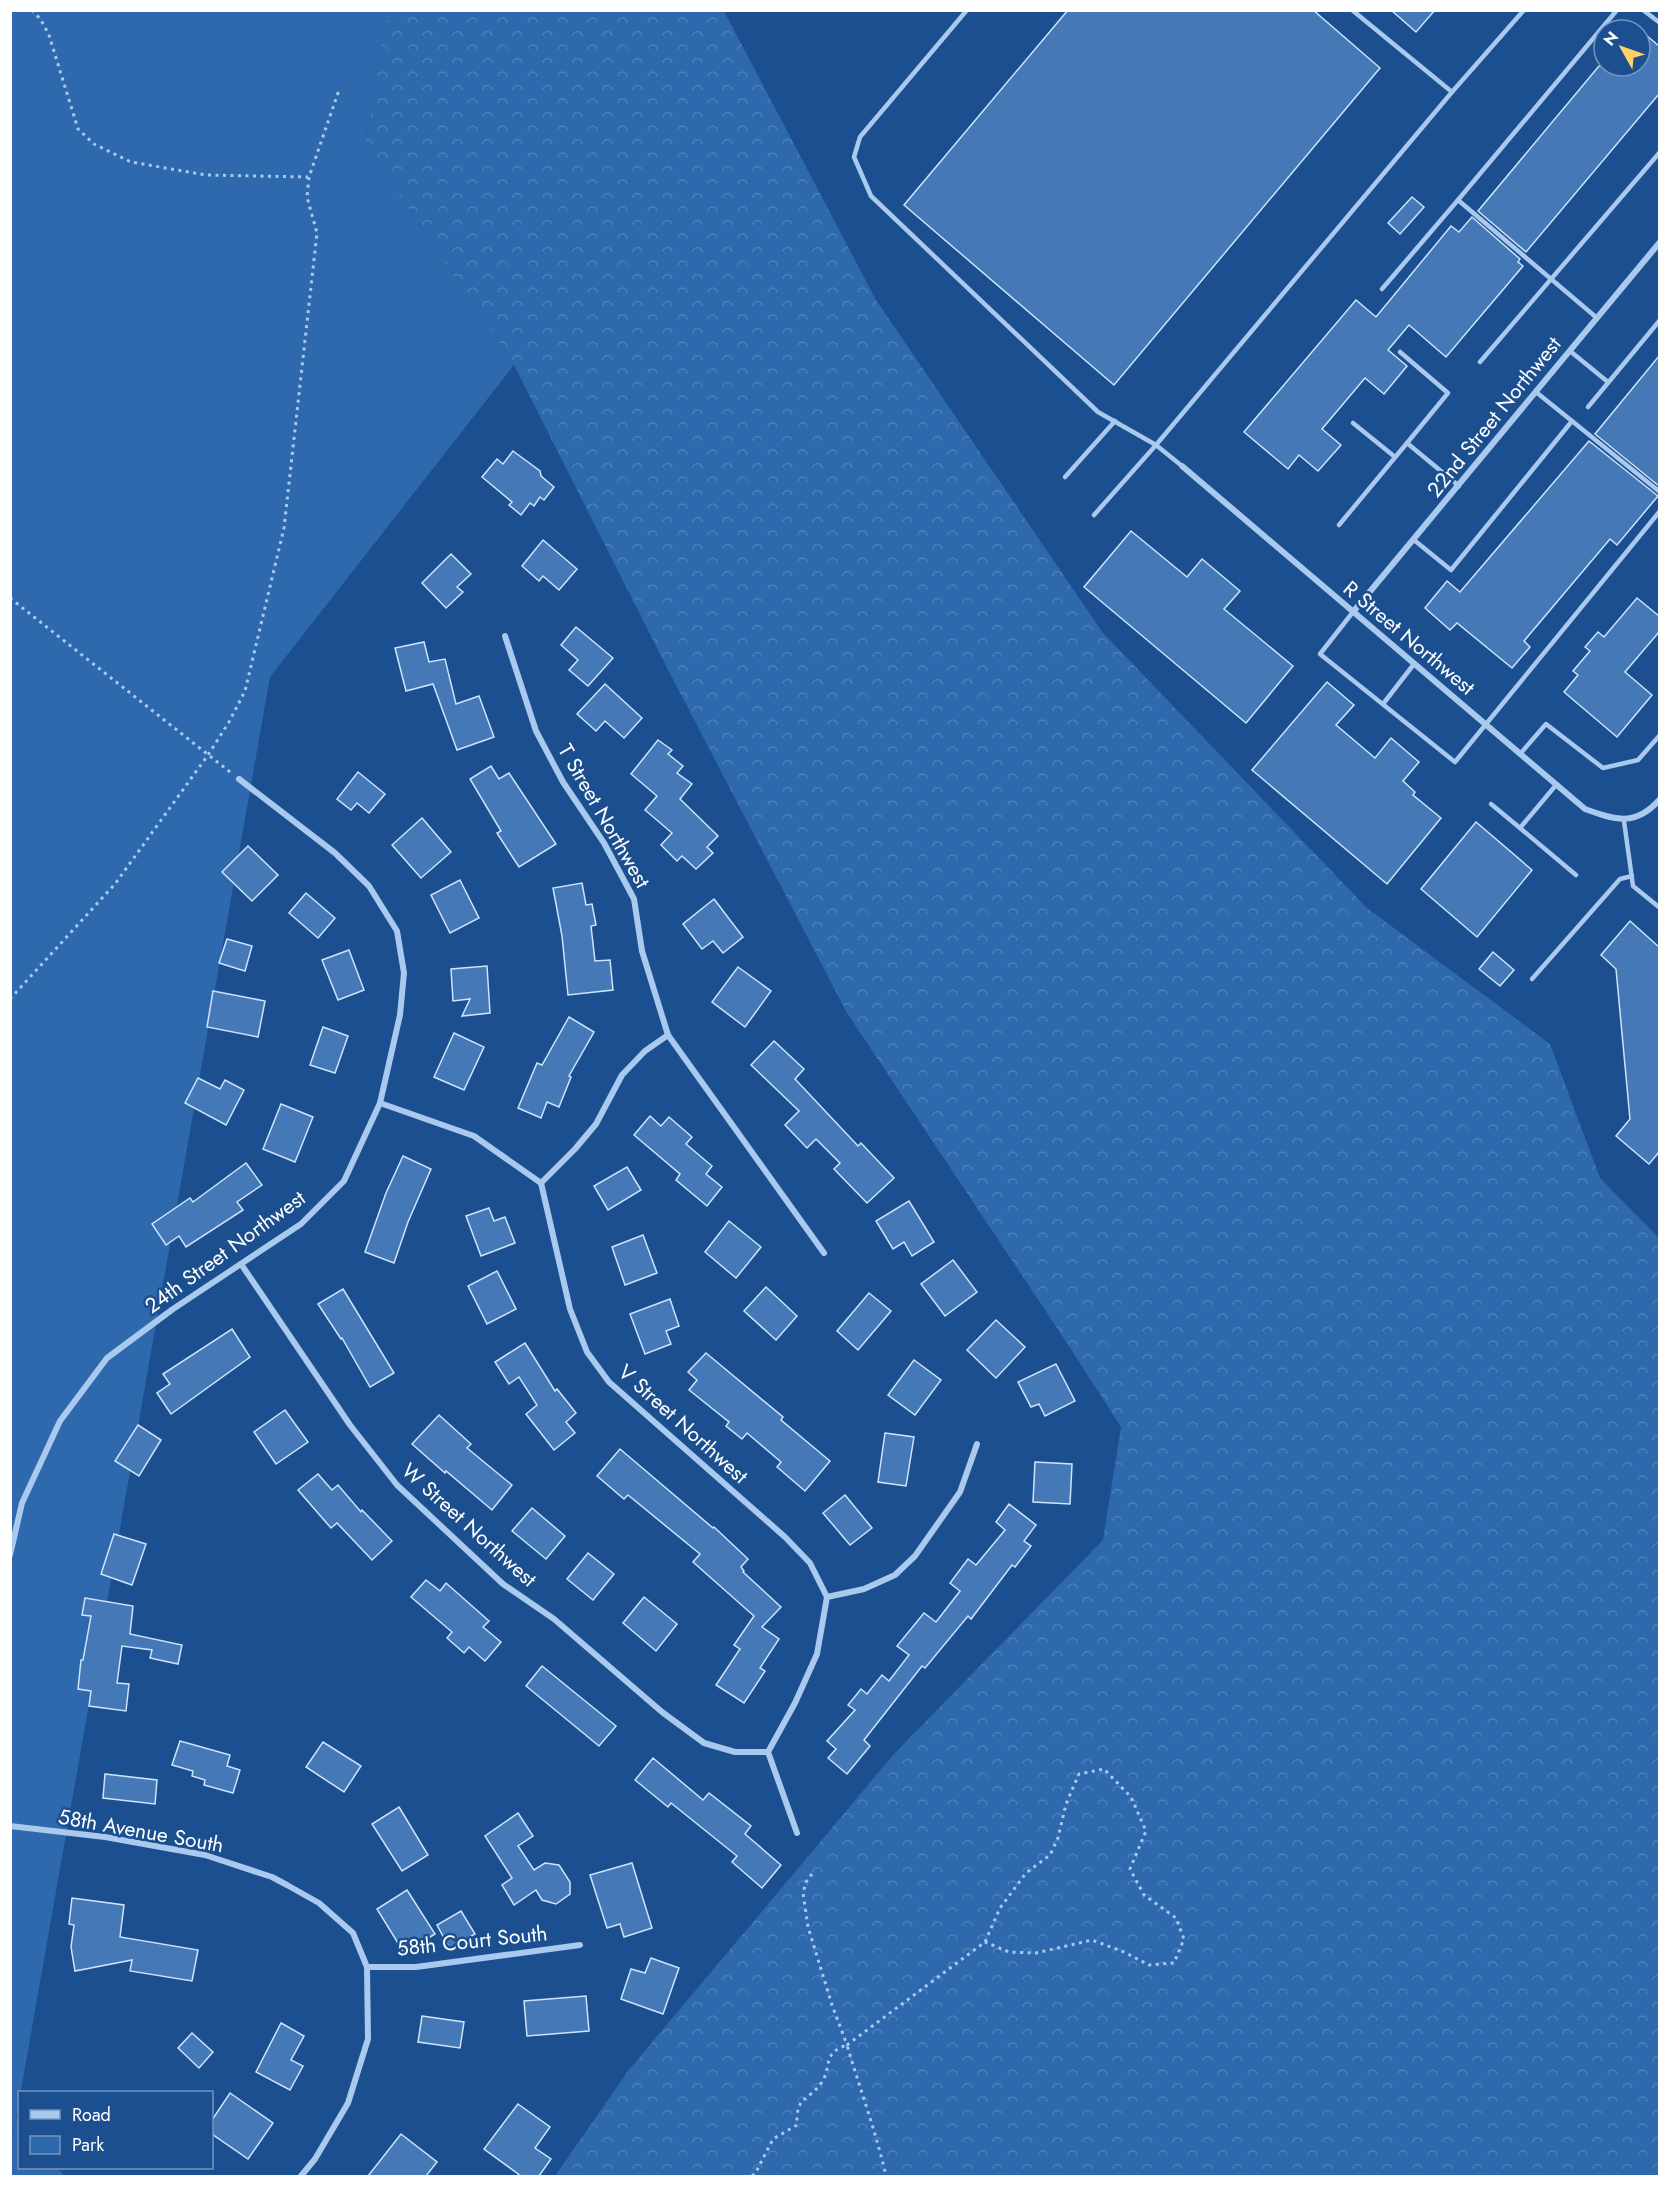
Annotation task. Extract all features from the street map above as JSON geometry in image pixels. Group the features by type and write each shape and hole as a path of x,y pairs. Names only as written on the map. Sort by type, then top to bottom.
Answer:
{"street":[{"name":"22nd Street Northwest","path":"1353,612 1659,242"},
{"name":"R Street Northwest","path":"1182,466 1556,785 1586,809 1624,821"},
{"name":"T Street Northwest","path":"505,636 536,731 562,782 604,843 634,899 642,951 668,1035 824,1253"},
{"name":"24th Street Northwest","path":"10,1555 22,1503 60,1421 107,1358 173,1309 301,1224 344,1181 380,1103 400,1015 404,973 397,931 369,886 335,852 239,780"},
{"path":"1624,821 1651,809 1659,799"},
{"path":"380,1103 474,1136 541,1183 596,1124 622,1075 645,1051 668,1035"},
{"name":"V Street Northwest","path":"541,1183 570,1310 587,1352 609,1382 785,1537 810,1563 827,1597"},
{"name":"W Street Northwest","path":"241,1264 350,1425 397,1485 503,1584 554,1619 662,1712 704,1743 735,1752 768,1752"},
{"path":"797,1833 768,1752 795,1703 817,1654 827,1597 864,1589 885,1580 895,1575 915,1556 960,1492 977,1444"},
{"name":"58th Avenue South","path":"10,1826 105,1838 205,1855 272,1877 319,1903 353,1933 367,1967"},
{"name":"58th Court South","path":"367,1967 416,1967 580,1945"},
{"path":"301,2176 315,2159 348,2103 359,2070 368,2039 367,1967"}],"lane":[{"path":"967,10 861,137 854,157 871,196 1098,412 1156,445 1182,466"},
{"path":"1352,10 1452,92"},
{"path":"1094,514 1156,445 1452,92 1524,10"},
{"path":"1382,289 1617,10"},
{"path":"1643,10 1659,23"},
{"path":"1480,362 1659,152"},
{"path":"1458,200 1597,318"},
{"path":"1588,407 1659,320"},
{"path":"1570,351 1608,382"},
{"path":"1339,525 1448,393 1400,352"},
{"path":"1536,392 1659,492"},
{"path":"1065,477 1115,421"},
{"path":"1414,540 1451,570 1572,421"},
{"path":"1353,423 1395,457"},
{"path":"1407,443 1459,486"},
{"path":"1353,612 1320,654 1455,762 1659,511"},
{"path":"1383,704 1414,664"},
{"path":"1520,754 1546,724 1603,768 1638,759 1659,735"},
{"path":"1520,828 1556,785"},
{"path":"1491,804 1576,875"},
{"path":"1624,821 1633,885 1659,908"},
{"path":"1532,979 1620,879 1632,876"}],"path":[{"path":"32,10 41,20 49,35 78,129 94,144 131,162 206,175 309,177"},
{"path":"10,999 115,884 208,755 229,722 244,692 284,528 317,233 308,197 309,177 339,90"},
{"path":"10,598 239,780"},
{"path":"752,2176 773,2139 798,2125 797,2110 801,2101 823,2080 831,2055 985,1942 1000,1908 1026,1873 1050,1855 1058,1838 1066,1804 1079,1774 1104,1769 1131,1797 1146,1831 1130,1869 1144,1895 1176,1918 1184,1939 1174,1963 1149,1965 1124,1952 1092,1941 1036,1953 1009,1952 985,1942"},
{"path":"812,1874 806,1882 803,1893 808,1927 832,2005 861,2084 886,2176"}],"green space":[{"path":"11,11 388,11 365,144 514,365 270,677 21,2091 18,2091 18,2107 11,2147"},
{"path":"388,11 724,11 876,300 1103,633 1367,908 1550,1044 1600,1178 1659,1238 1659,2176 555,2176 628,2071 894,1754 1103,1540 1121,1427 847,1013 665,664 514,365 365,144"},
{"path":"16,2118 18,2121 18,2169 58,2169 65,2176 11,2176 11,2147"}],"building":[{"path":"1068,10 1313,10 1380,68 1114,385 904,205"},
{"path":"1391,10 1435,10 1416,32"},
{"path":"1652,40 1659,46 1659,94 1526,252 1478,211 1592,74 1592,78 1652,78"},
{"path":"1412,197 1424,207 1400,234 1388,223"},
{"path":"1472,217 1520,259 1518,262 1523,266 1446,357 1409,325 1388,350 1407,366 1384,394 1365,378 1322,429 1341,445 1318,471 1299,455 1288,469 1244,432 1356,300 1376,317 1451,226 1459,232"},
{"path":"1659,356 1659,486 1595,434"},
{"path":"1589,441 1658,496 1617,545 1610,539 1524,641 1530,647 1512,668 1457,623 1450,630 1425,608 1447,581 1460,592"},
{"path":"513,451 540,471 541,476 554,487 544,500 540,497 534,506 530,503 521,515 509,505 512,502 482,477 497,459 503,464"},
{"path":"1131,531 1187,577 1202,559 1240,591 1224,609 1293,666 1246,723 1084,587"},
{"path":"543,540 577,569 559,590 543,576 539,581 522,566"},
{"path":"451,554 471,574 457,587 463,592 446,608 422,583"},
{"path":"1637,598 1659,616 1659,632 1625,672 1652,695 1617,737 1564,692 1578,675 1573,671 1590,651 1585,647 1598,632 1604,637"},
{"path":"576,627 613,658 588,686 569,670 578,660 561,645"},
{"path":"424,642 429,662 445,659 456,704 479,696 494,737 457,750 433,684 406,691 395,648"},
{"path":"1327,682 1354,705 1336,725 1375,758 1391,738 1419,762 1403,781 1415,792 1413,795 1441,818 1387,884 1252,770"},
{"path":"605,684 642,718 624,738 605,721 596,731 577,714"},
{"path":"658,740 672,750 668,754 683,766 677,773 692,784 680,799 718,836 707,847 713,853 696,869 682,856 677,861 661,845 672,833 645,810 657,796 631,774"},
{"path":"491,766 499,779 509,773 556,844 519,867 497,833 501,831 470,779"},
{"path":"358,772 385,794 369,813 357,803 351,810 337,799"},
{"path":"422,818 451,852 421,878 392,845"},
{"path":"1476,822 1532,870 1477,937 1421,889"},
{"path":"248,846 278,875 252,901 222,872"},
{"path":"460,880 479,918 450,933 431,895"},
{"path":"582,883 586,905 592,904 596,925 591,926 595,961 610,960 613,990 568,995 562,936 553,888"},
{"path":"306,893 335,918 318,938 289,913"},
{"path":"714,899 743,937 723,953 713,941 702,949 683,924"},
{"path":"1630,921 1659,947 1659,1152 1649,1164 1616,1136 1630,1119 1616,969 1601,955"},
{"path":"227,939 252,946 245,971 219,963"},
{"path":"349,950 364,990 338,1000 322,960"},
{"path":"1493,952 1514,970 1500,986 1479,969"},
{"path":"487,966 490,1013 462,1016 470,999 453,1001 451,969"},
{"path":"738,967 771,991 745,1027 712,1002"},
{"path":"213,991 265,1001 258,1037 207,1027"},
{"path":"569,1017 594,1032 569,1076 571,1077 559,1107 547,1102 541,1118 518,1108 537,1063 542,1065"},
{"path":"323,1027 348,1036 335,1073 310,1065"},
{"path":"454,1033 484,1047 464,1090 434,1077"},
{"path":"774,1041 804,1069 795,1079 858,1146 861,1143 894,1178 867,1203 834,1169 840,1163 816,1139 807,1148 785,1125 799,1111 751,1065"},
{"path":"198,1078 220,1089 225,1080 244,1090 226,1125 185,1103"},
{"path":"281,1104 313,1117 295,1162 263,1149"},
{"path":"650,1116 661,1126 669,1117 692,1137 686,1144 712,1166 706,1174 722,1187 707,1206 676,1180 680,1174 634,1135"},
{"path":"403,1156 431,1169 408,1222 394,1263 365,1252 386,1193"},
{"path":"246,1163 262,1185 237,1202 243,1210 186,1247 179,1236 166,1245 152,1224 190,1198 193,1202"},
{"path":"627,1167 641,1190 608,1210 594,1186"},
{"path":"909,1201 934,1242 912,1256 904,1242 893,1249 876,1221"},
{"path":"489,1208 494,1221 505,1217 515,1243 481,1256 466,1216"},
{"path":"729,1221 761,1247 736,1278 705,1252"},
{"path":"643,1235 657,1273 625,1285 612,1247"},
{"path":"953,1260 977,1292 945,1316 921,1284"},
{"path":"497,1271 516,1309 487,1324 468,1286"},
{"path":"766,1287 797,1316 776,1340 744,1311"},
{"path":"343,1289 394,1373 370,1387 342,1338 318,1304"},
{"path":"869,1293 891,1311 858,1350 837,1331"},
{"path":"670,1299 679,1326 666,1331 671,1344 645,1354 630,1314"},
{"path":"996,1320 1025,1347 996,1378 967,1350"},
{"path":"232,1329 250,1357 171,1414 157,1393 170,1384 163,1374"},
{"path":"525,1343 555,1391 557,1389 576,1413 566,1422 575,1433 554,1450 526,1414 537,1405 519,1377 509,1384 495,1362"},
{"path":"706,1353 783,1417 781,1420 830,1461 805,1491 777,1467 781,1462 747,1433 742,1439 726,1426 729,1422 689,1390 697,1380 688,1372"},
{"path":"914,1360 941,1380 915,1415 888,1395"},
{"path":"1056,1364 1075,1401 1045,1416 1039,1404 1031,1407 1018,1382"},
{"path":"285,1410 308,1442 276,1464 254,1432"},
{"path":"439,1415 471,1444 467,1448 512,1485 492,1510 412,1444"},
{"path":"138,1425 161,1440 139,1476 115,1461"},
{"path":"885,1433 914,1437 906,1486 878,1482"},
{"path":"620,1449 714,1527 748,1559 741,1567 743,1572 781,1607 762,1627 779,1639 760,1668 765,1671 744,1703 716,1685 740,1649 734,1645 754,1616 693,1562 700,1554 628,1495 624,1499 597,1476"},
{"path":"1035,1462 1072,1464 1070,1504 1033,1502"},
{"path":"318,1474 332,1490 338,1485 361,1512 362,1510 392,1541 372,1560 337,1523 331,1528 298,1490"},
{"path":"845,1495 872,1528 850,1545 823,1513"},
{"path":"1009,1504 1036,1525 1024,1541 1031,1546 1015,1567 1012,1565 971,1619 968,1616 925,1668 922,1666 864,1740 870,1746 847,1774 828,1758 836,1749 827,1741 855,1710 848,1705 861,1689 867,1694 882,1675 889,1681 909,1655 897,1646 924,1613 936,1622 960,1591 950,1583 968,1559 976,1565 1005,1530 996,1522"},
{"path":"532,1508 565,1536 546,1559 512,1531"},
{"path":"114,1534 146,1544 132,1585 101,1574"},
{"path":"588,1553 614,1574 593,1600 567,1579"},
{"path":"426,1580 440,1591 446,1583 489,1621 483,1627 501,1642 485,1661 469,1647 464,1653 447,1638 452,1632 411,1597"},
{"path":"644,1597 677,1624 656,1651 623,1623"},
{"path":"85,1598 133,1606 130,1634 182,1645 178,1664 150,1658 152,1650 122,1646 117,1683 129,1684 126,1711 89,1706 91,1691 78,1689 81,1660 83,1660 91,1616 82,1615"},
{"path":"542,1666 616,1726 599,1746 526,1686"},
{"path":"180,1741 230,1755 227,1766 240,1770 233,1793 204,1785 205,1780 192,1776 193,1771 172,1765"},
{"path":"323,1742 361,1766 344,1792 306,1767"},
{"path":"653,1758 703,1800 709,1793 751,1826 745,1834 781,1865 762,1888 732,1862 737,1856 671,1803 668,1807 635,1780"},
{"path":"105,1774 157,1780 155,1804 103,1798"},
{"path":"399,1807 428,1855 402,1871 372,1824"},
{"path":"518,1813 533,1836 518,1846 534,1870 545,1863 559,1865 570,1882 570,1894 556,1904 542,1900 536,1890 514,1905 502,1885 512,1878 485,1836"},
{"path":"632,1863 652,1928 624,1937 620,1924 607,1928 590,1875"},
{"path":"407,1890 435,1934 404,1953 377,1909"},
{"path":"72,1898 124,1905 120,1937 198,1950 192,1981 130,1971 132,1960 75,1971 71,1947 74,1925 69,1924"},
{"path":"461,1911 475,1934 450,1949 437,1925"},
{"path":"651,1958 679,1968 663,2014 621,1999 631,1969 645,1973"},
{"path":"586,1996 589,2031 527,2036 524,2001"},
{"path":"422,2016 464,2022 460,2048 418,2042"},
{"path":"281,2023 304,2036 291,2060 303,2066 290,2090 256,2072"},
{"path":"192,2033 213,2052 199,2068 178,2048"},
{"path":"230,2093 273,2123 248,2159 213,2135 213,2118"},
{"path":"518,2104 550,2127 535,2148 551,2159 539,2176 521,2176 484,2149"},
{"path":"401,2134 437,2162 426,2176 368,2176"}]}
